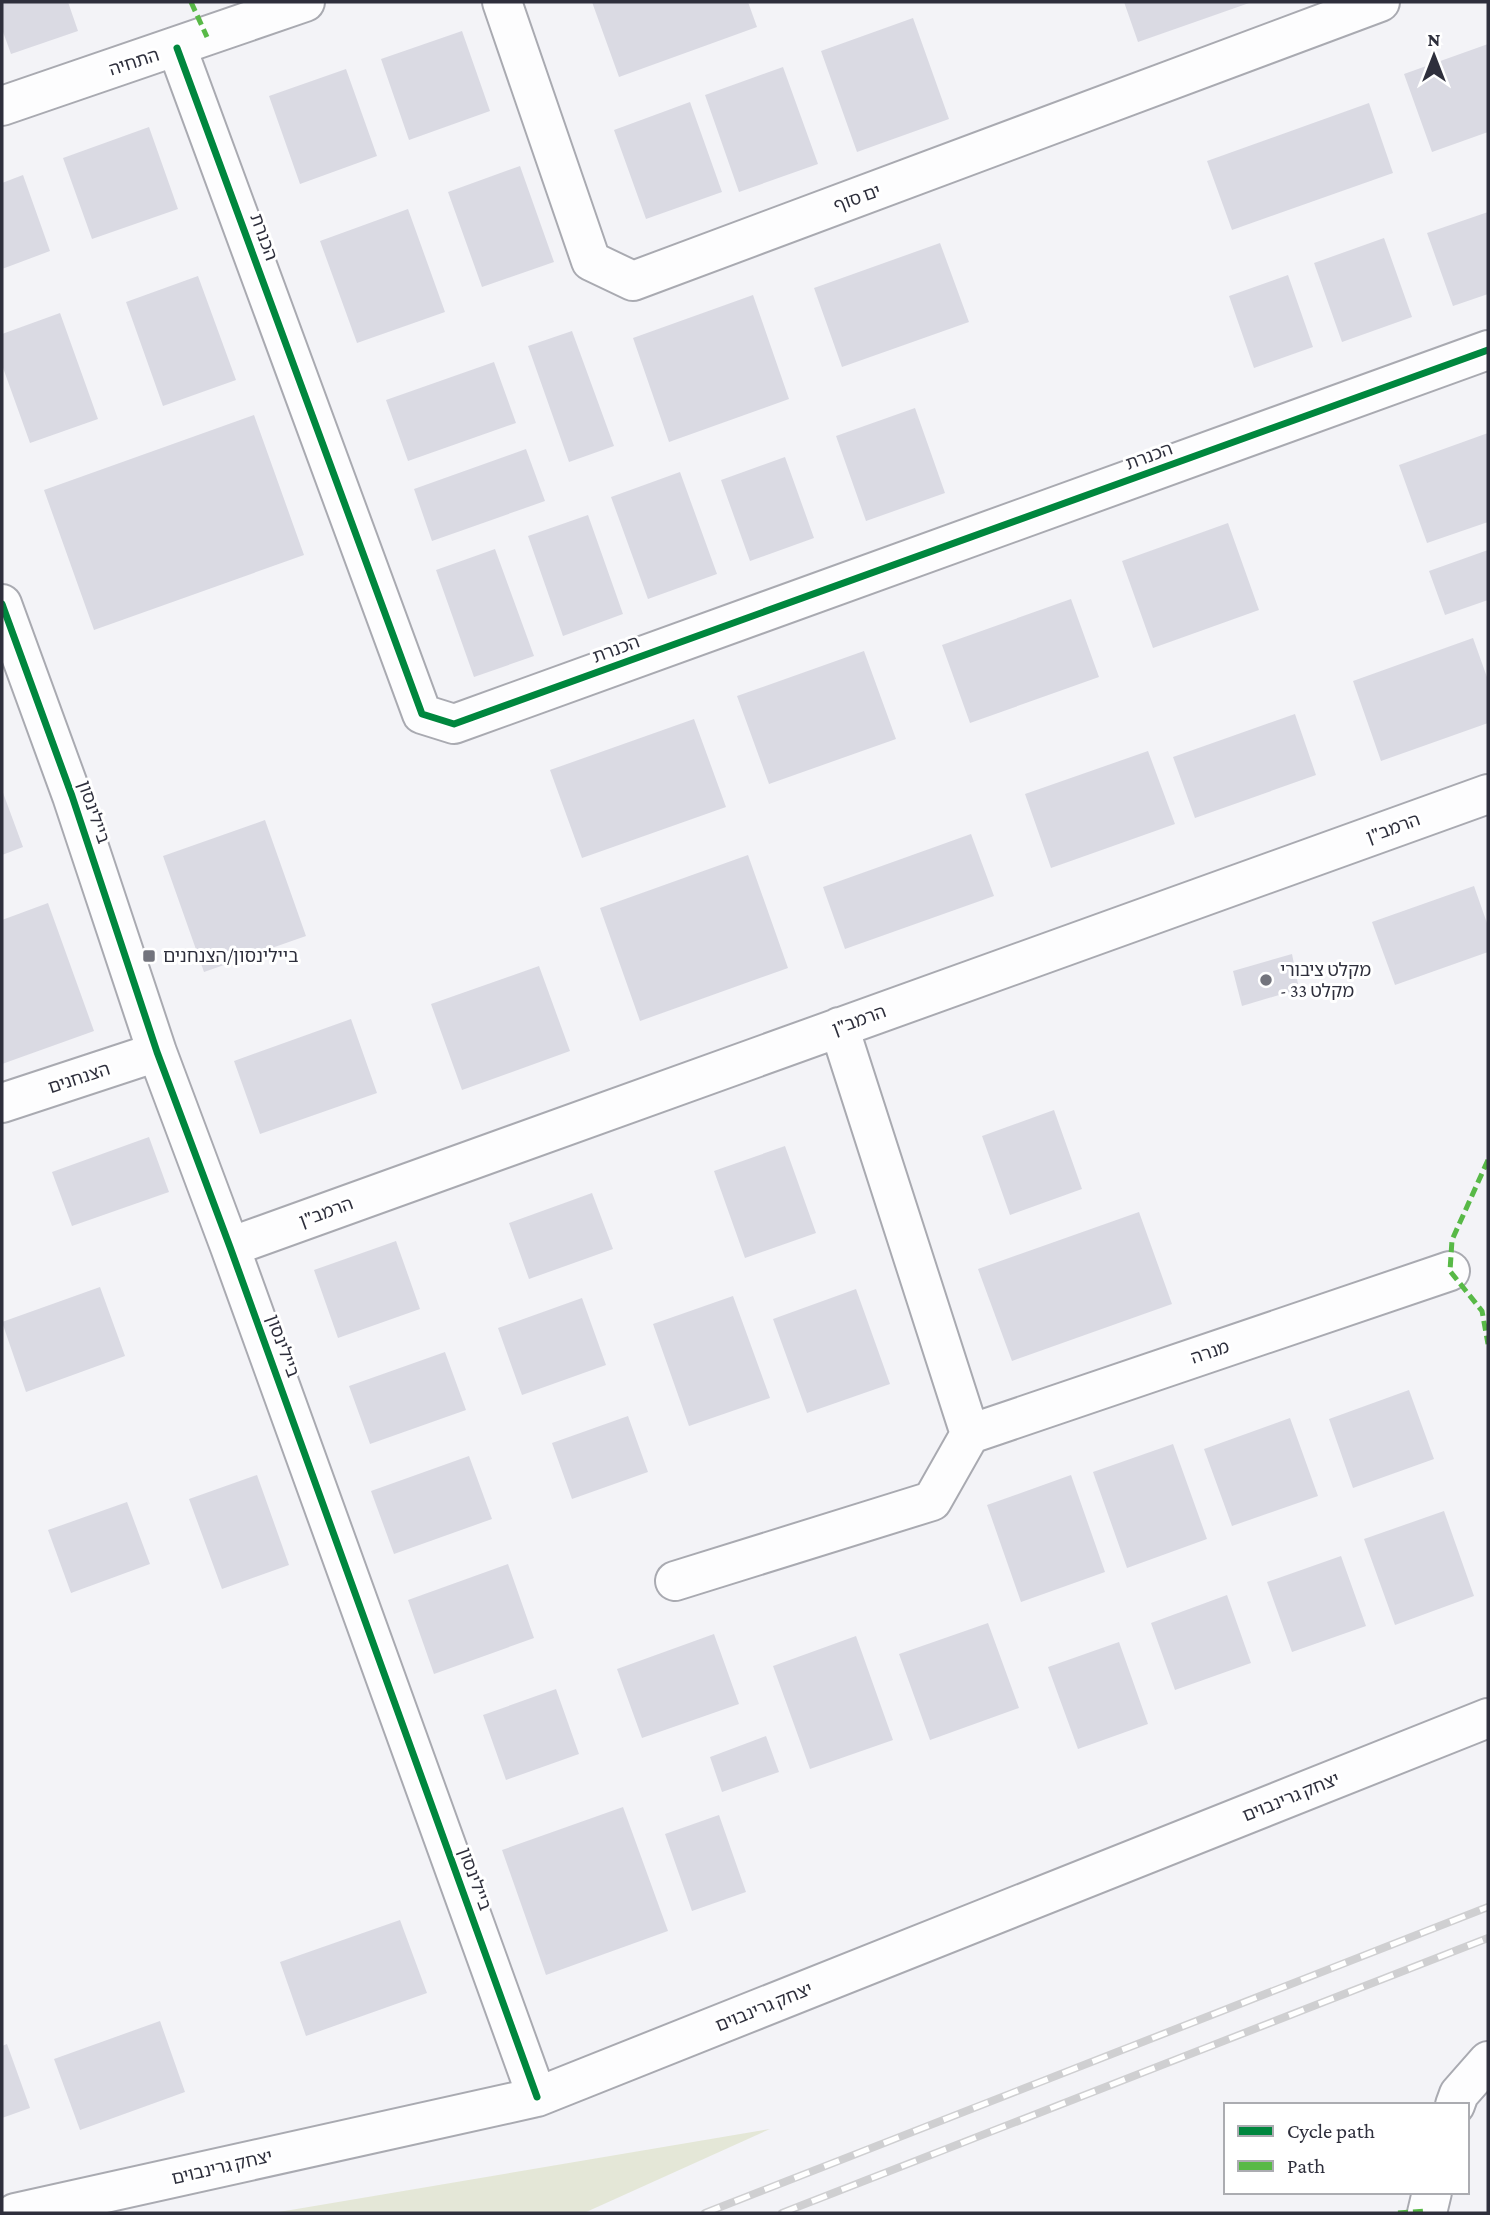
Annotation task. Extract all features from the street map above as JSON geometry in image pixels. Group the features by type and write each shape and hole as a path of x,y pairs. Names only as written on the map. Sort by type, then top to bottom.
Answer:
{"street":[{"name":"התחיה","path":"2,106 305,2"},
{"name":"ים סוף","path":"502,2 591,261 633,281 1380,2"},
{"name":"הכנרת","path":"177,48 422,714 454,724 1488,350"},
{"name":"ביילינסון","path":"2,604 72,796 157,1052 537,2097"},
{"name":"הרמב\"ן","path":"230,1247 1488,794"},
{"path":"675,1581 932,1501 970,1434 839,1027"},
{"name":"הצנחנים","path":"2,1104 157,1052"},
{"name":"מנרה","path":"970,1434 1450,1271"},
{"name":"יצחק גרינבוים","path":"15,2213 537,2097 1488,1718"},
{"path":"1456,2103 1460,2094 1488,2061"},
{"path":"1427,2213 1432,2194"}],"green space":[{"path":"770,2129 584,2213 273,2213"}],"building":[{"path":"2,2 68,2 78,31 11,54 2,29"},
{"path":"592,2 748,2 757,27 619,77"},
{"path":"1124,2 1252,2 1138,42"},
{"path":"913,18 949,119 857,152 821,51"},
{"path":"462,31 490,111 409,140 381,59"},
{"path":"1488,44 1488,132 1432,152 1404,74"},
{"path":"783,67 818,164 739,192 705,95"},
{"path":"346,69 377,156 300,184 269,96"},
{"path":"690,102 722,192 646,219 614,130"},
{"path":"1369,103 1393,173 1232,230 1207,161"},
{"path":"149,127 178,209 92,239 63,158"},
{"path":"520,166 554,262 482,287 448,192"},
{"path":"23,175 50,251 2,269 2,183"},
{"path":"408,209 445,312 357,343 320,241"},
{"path":"1488,212 1488,294 1453,306 1427,233"},
{"path":"1384,238 1412,317 1342,342 1314,263"},
{"path":"940,243 969,322 842,367 814,288"},
{"path":"1288,275 1313,347 1254,368 1229,296"},
{"path":"198,276 236,380 163,406 126,302"},
{"path":"753,295 789,399 669,442 633,338"},
{"path":"60,313 98,419 30,443 2,365 2,334"},
{"path":"572,331 614,446 569,462 528,346"},
{"path":"494,362 516,423 408,461 386,400"},
{"path":"915,408 945,493 866,521 836,436"},
{"path":"254,415 304,555 94,630 44,490"},
{"path":"1488,433 1488,522 1427,543 1399,465"},
{"path":"526,449 545,501 432,541 414,489"},
{"path":"785,457 814,538 750,561 721,480"},
{"path":"680,472 717,574 648,599 611,497"},
{"path":"588,515 623,614 563,636 528,536"},
{"path":"1228,523 1259,610 1153,648 1122,561"},
{"path":"495,549 534,656 474,677 436,570"},
{"path":"1488,550 1488,600 1445,615 1429,571"},
{"path":"1071,599 1099,677 970,723 942,645"},
{"path":"1473,638 1488,680 1488,723 1381,761 1353,681"},
{"path":"864,651 896,739 769,784 737,696"},
{"path":"1295,714 1316,775 1195,818 1173,757"},
{"path":"694,719 726,807 582,858 550,770"},
{"path":"1148,751 1175,824 1051,868 1025,794"},
{"path":"2,790 23,847 2,855"},
{"path":"265,820 306,936 204,972 163,856"},
{"path":"971,834 994,896 845,949 823,887"},
{"path":"748,855 788,968 640,1021 600,908"},
{"path":"1474,886 1488,926 1488,952 1395,985 1372,922"},
{"path":"48,903 94,1031 2,1064 2,920"},
{"name":"מקלט ציבורי - מקלט 33","path":"1292,954 1299,989 1242,1006 1233,971"},
{"path":"539,966 570,1051 462,1090 431,1004"},
{"path":"351,1019 377,1093 260,1134 234,1061"},
{"path":"1054,1110 1082,1189 1010,1215 982,1136"},
{"path":"149,1137 169,1192 72,1226 52,1172"},
{"path":"785,1146 816,1233 745,1258 714,1171"},
{"path":"592,1193 613,1249 529,1279 509,1223"},
{"path":"1139,1212 1172,1304 1012,1361 978,1269"},
{"path":"396,1241 420,1309 338,1338 314,1270"},
{"path":"100,1287 125,1356 26,1392 2,1322"},
{"path":"856,1289 890,1384 807,1413 773,1319"},
{"path":"733,1296 770,1398 689,1426 653,1324"},
{"path":"582,1298 606,1365 522,1395 498,1328"},
{"path":"445,1352 466,1410 370,1444 349,1386"},
{"path":"1409,1390 1434,1459 1353,1488 1329,1419"},
{"path":"628,1416 648,1472 572,1499 552,1443"},
{"path":"1290,1418 1318,1496 1232,1526 1204,1449"},
{"path":"1173,1444 1207,1539 1127,1568 1093,1472"},
{"path":"469,1456 492,1519 394,1554 371,1491"},
{"path":"257,1475 289,1565 222,1589 189,1499"},
{"path":"1071,1475 1105,1572 1021,1602 987,1505"},
{"path":"127,1502 150,1564 71,1593 48,1530"},
{"path":"1444,1511 1474,1596 1395,1625 1364,1539"},
{"path":"1341,1556 1366,1626 1292,1652 1267,1582"},
{"path":"508,1564 534,1638 434,1674 408,1600"},
{"path":"1227,1595 1251,1663 1175,1690 1151,1623"},
{"path":"988,1623 1019,1708 930,1740 899,1654"},
{"path":"714,1634 739,1704 642,1738 617,1669"},
{"path":"856,1636 893,1740 810,1769 773,1666"},
{"path":"1119,1642 1148,1724 1078,1749 1048,1667"},
{"path":"556,1689 579,1754 506,1780 483,1715"},
{"path":"766,1736 779,1772 722,1792 710,1757"},
{"path":"623,1807 668,1931 546,1975 502,1850"},
{"path":"719,1815 746,1892 692,1911 665,1834"},
{"path":"400,1920 427,1993 306,2036 280,1962"},
{"path":"160,2021 185,2092 80,2130 54,2059"},
{"path":"7,2044 30,2108 2,2118 2,2046"}],"railway":[{"path":"705,2213 1488,1907"},
{"path":"782,2213 1488,1938"}],"marked path":[{"path":"191,2 207,37"},
{"path":"1488,1160 1452,1240 1450,1271 1482,1311 1488,1344"},
{"path":"1398,2213 1427,2211"}],"cycle path":[{"path":"177,48 422,714 454,724 1488,350"},
{"path":"2,604 72,796 157,1052 537,2097"}],"place":[{"name":"ביילינסון/הצנחנים","path":"149,956"},
{"name":"מקלט ציבורי - מקלט 33","path":"1266,980"}]}
